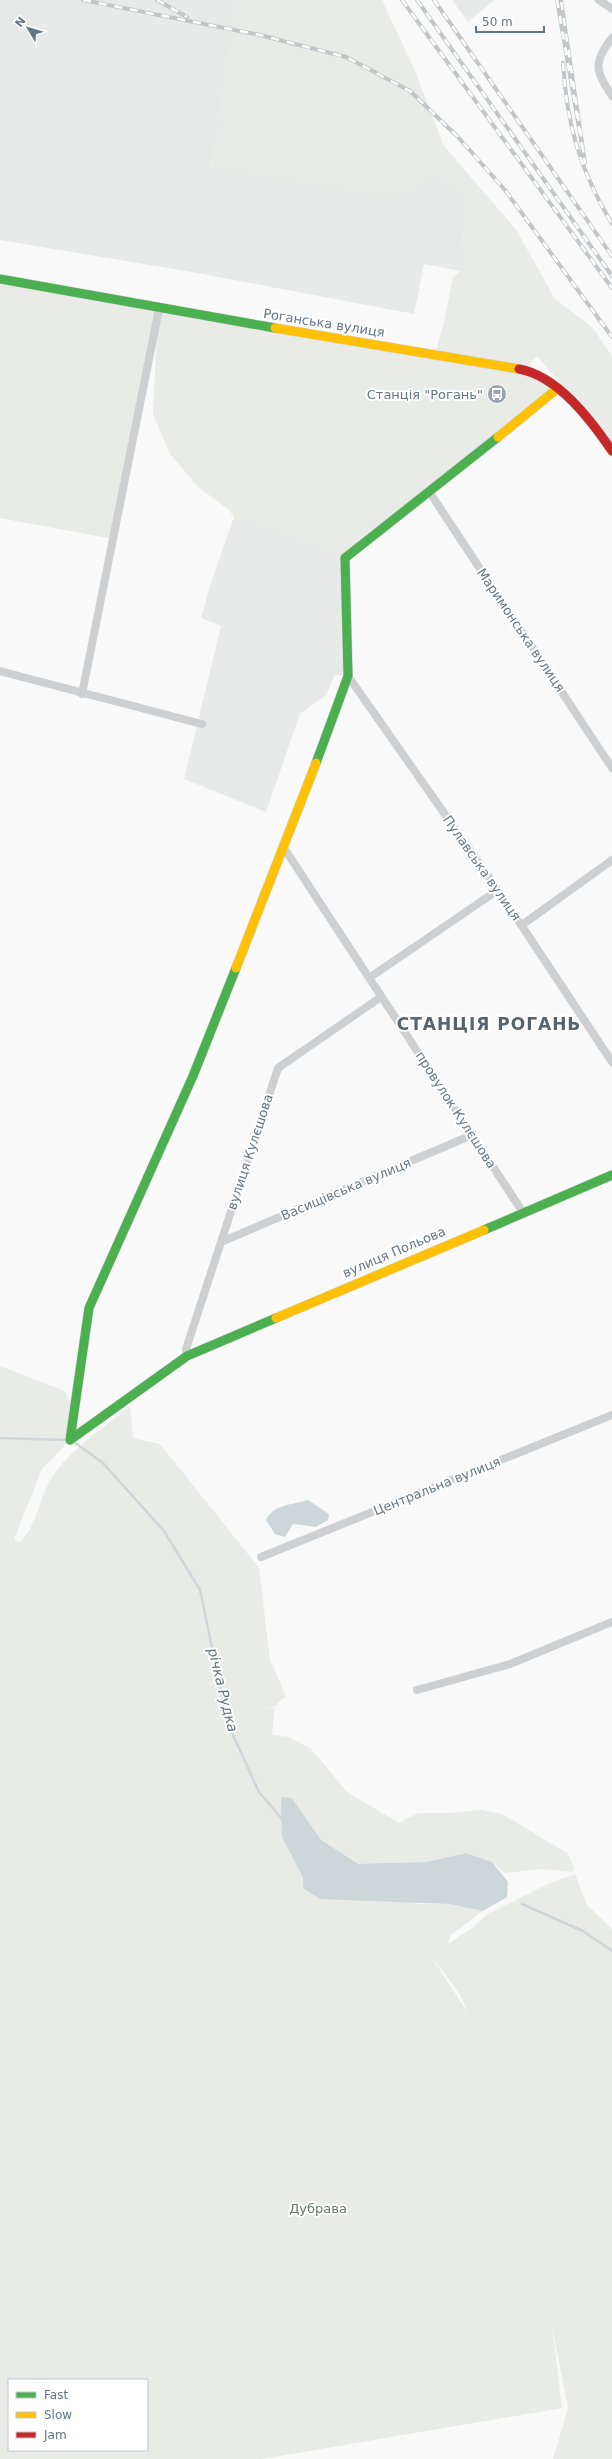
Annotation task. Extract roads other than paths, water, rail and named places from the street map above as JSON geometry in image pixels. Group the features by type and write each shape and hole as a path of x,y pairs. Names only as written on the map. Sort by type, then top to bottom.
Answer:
{"street":[{"path":"599,0 612,9"},
{"path":"612,38 599,57 598,64 600,78 612,96"},
{"name":"Роганська вулиця","path":"0,279 159,309 524,370 558,388 587,415 612,451"},
{"path":"82,694 159,309"},
{"path":"284,848 348,676 345,558 430,493 558,388"},
{"name":"Маримонська вулиця","path":"430,493 612,768"},
{"path":"0,671 82,694 202,724"},
{"name":"Пулавська вулиця","path":"348,676 522,925 612,1062"},
{"name":"провулок Кулєшова","path":"284,848 522,1211"},
{"name":"вулиця Польова","path":"284,848 193,1076 89,1308 70,1440 187,1356 522,1211 612,1175"},
{"path":"522,925 612,860"},
{"path":"369,978 498,890"},
{"name":"вулиця Кулєшова","path":"187,1356 186,1349 278,1068 381,997"},
{"name":"Васищівська вулиця","path":"221,1242 472,1135"},
{"name":"Центральна вулиця","path":"261,1557 612,1414"},
{"path":"417,1690 510,1664 612,1622"}],"waterway":[{"name":"річка Рудка","path":"0,1438 67,1440"},
{"name":"річка Рудка","path":"74,1442 103,1463 164,1531 200,1590 228,1724 259,1792 283,1820"},
{"name":"річка Рудка","path":"522,1904 583,1931 612,1951"}],"railway":[{"path":"83,0 260,35 346,57 410,91 458,137 505,190 612,337"},
{"path":"157,0 187,17"},
{"path":"402,0 612,288"},
{"path":"417,0 612,276"},
{"path":"434,0 612,256"},
{"path":"557,0 585,163 561,0"},
{"path":"563,63 568,107 577,147 591,185 612,224"}],"place":[{"name":"Станція \"Рогань\"","path":"497,394"}],"district":[{"name":"СТАНЦІЯ РОГАНЬ","path":"489,1024"}],"park label":[{"name":"Дубрава","path":"318,2208"}]}
